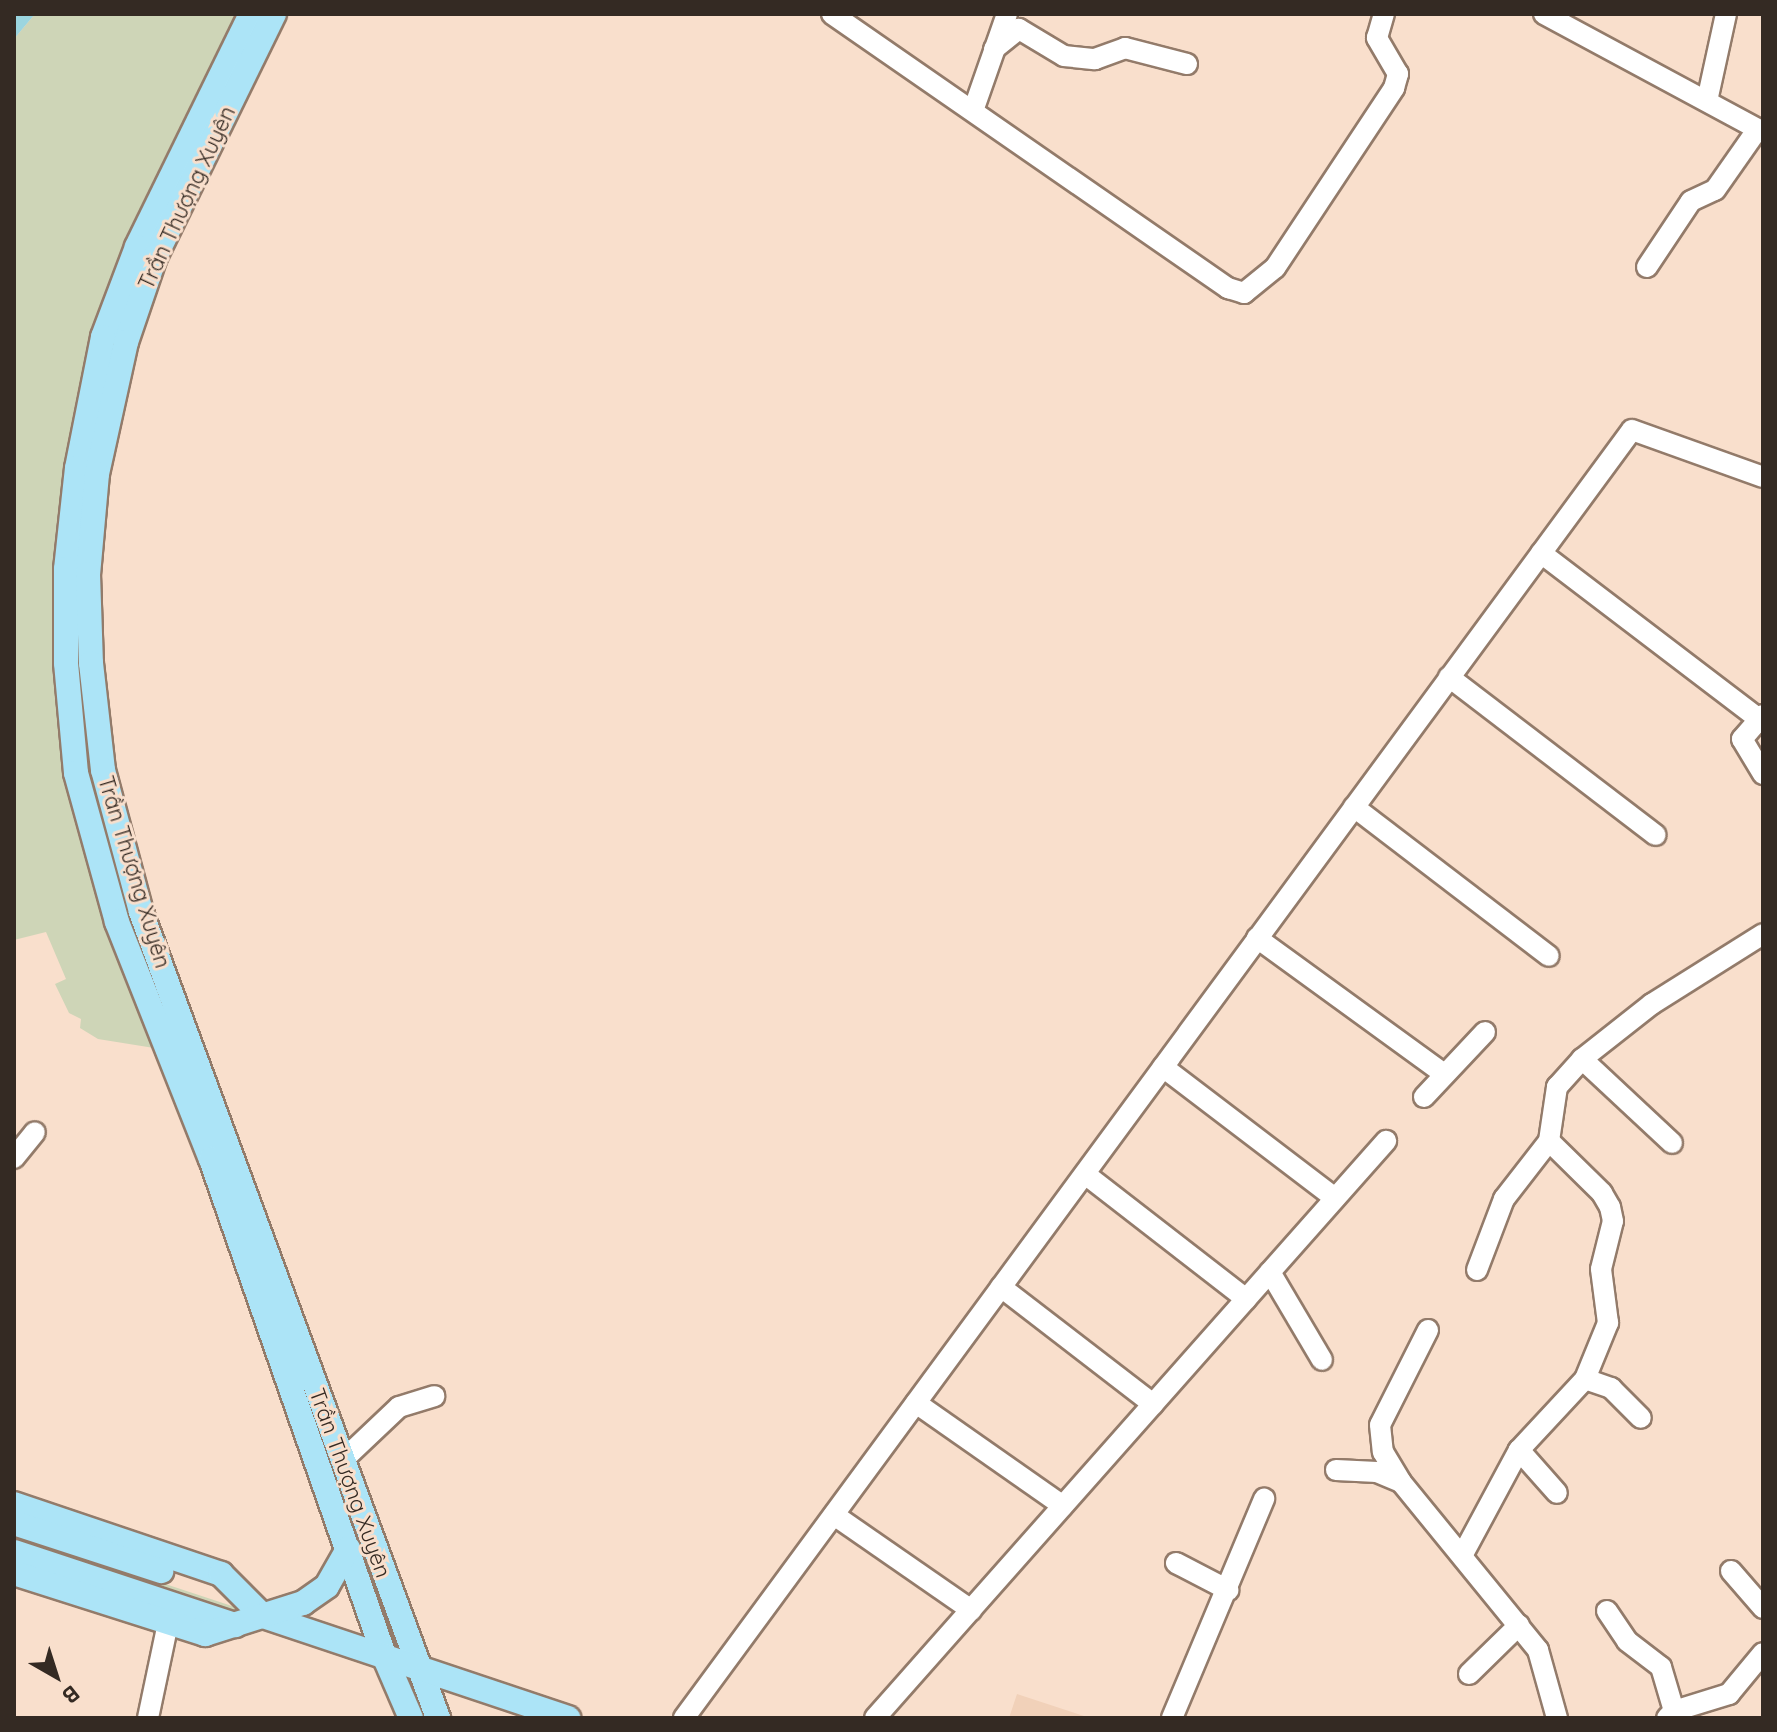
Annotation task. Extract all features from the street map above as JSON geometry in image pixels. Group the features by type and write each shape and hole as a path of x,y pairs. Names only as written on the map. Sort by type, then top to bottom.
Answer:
{"main road":[{"name":"Trần Thượng Xuyên","path":"251,14 137,247 103,337 72,512 66,569 66,663 76,773 117,922 211,1159 385,1658 411,1718"},
{"name":"Trần Thượng Xuyên","path":"274,14 155,257 126,342 97,474 88,574 91,663 103,770 141,912 343,1460 416,1668 438,1718"},
{"path":"14,1504 221,1574 255,1608 291,1610 315,1596 327,1586 348,1549"},
{"path":"14,1523 255,1608 385,1658 568,1718"},
{"path":"14,1552 235,1625"},
{"path":"14,1573 205,1634 235,1625 255,1608"}],"street":[{"path":"832,14 1228,288 1244,293 1275,268 1394,88 1398,74 1377,38 1384,14"},
{"path":"973,111 1007,14"},
{"path":"1707,101 1719,27 1726,14"},
{"path":"1553,16 1760,131 1715,190 1691,201 1647,267"},
{"path":"994,49 1019,29 1064,56 1095,59 1125,48 1187,64"},
{"path":"684,1718 1632,430 1763,477"},
{"path":"1541,553 1761,717 1742,739 1763,774"},
{"path":"1449,677 1656,835"},
{"path":"1354,807 1549,956"},
{"path":"1477,1270 1504,1199 1549,1141 1557,1087 1582,1059 1652,1004 1763,934"},
{"path":"1257,938 1444,1074"},
{"path":"1424,1097 1485,1032"},
{"path":"1582,1059 1672,1143"},
{"path":"1163,1067 1335,1198"},
{"path":"14,1158 35,1132"},
{"path":"875,1718 1386,1141"},
{"path":"1463,1554 1519,1450 1585,1379 1608,1323 1601,1269 1613,1221 1602,1193 1549,1141"},
{"path":"1085,1174 1246,1299"},
{"path":"1270,1272 1322,1360"},
{"path":"1001,1287 1153,1404"},
{"path":"1428,1330 1380,1425 1383,1452 1401,1482 1519,1625 1548,1674 1557,1718"},
{"path":"1585,1379 1611,1388 1641,1418"},
{"path":"343,1460 399,1407 434,1396"},
{"path":"916,1403 1063,1506"},
{"path":"1519,1450 1557,1493"},
{"path":"1336,1470 1377,1472 1401,1482"},
{"path":"1172,1718 1264,1499"},
{"path":"834,1515 971,1610"},
{"path":"1176,1563 1228,1590"},
{"path":"1731,1571 1763,1608"},
{"path":"1607,1611 1627,1641 1661,1667 1670,1714 1729,1694 1763,1653"},
{"path":"148,1718 168,1623"},
{"path":"1469,1674 1519,1625"}],"shaded area":[{"path":"1017,1694 1090,1718 1009,1718"}],"green space":[{"path":"35,14 244,14 128,241 55,665 154,1048 98,1039 80,1028 81,1019 69,1013 55,984 66,979 46,932 14,940 14,39"},
{"path":"14,1534 244,1611 235,1614 14,1542"}],"water":[{"path":"14,14 35,14 14,39"}]}
